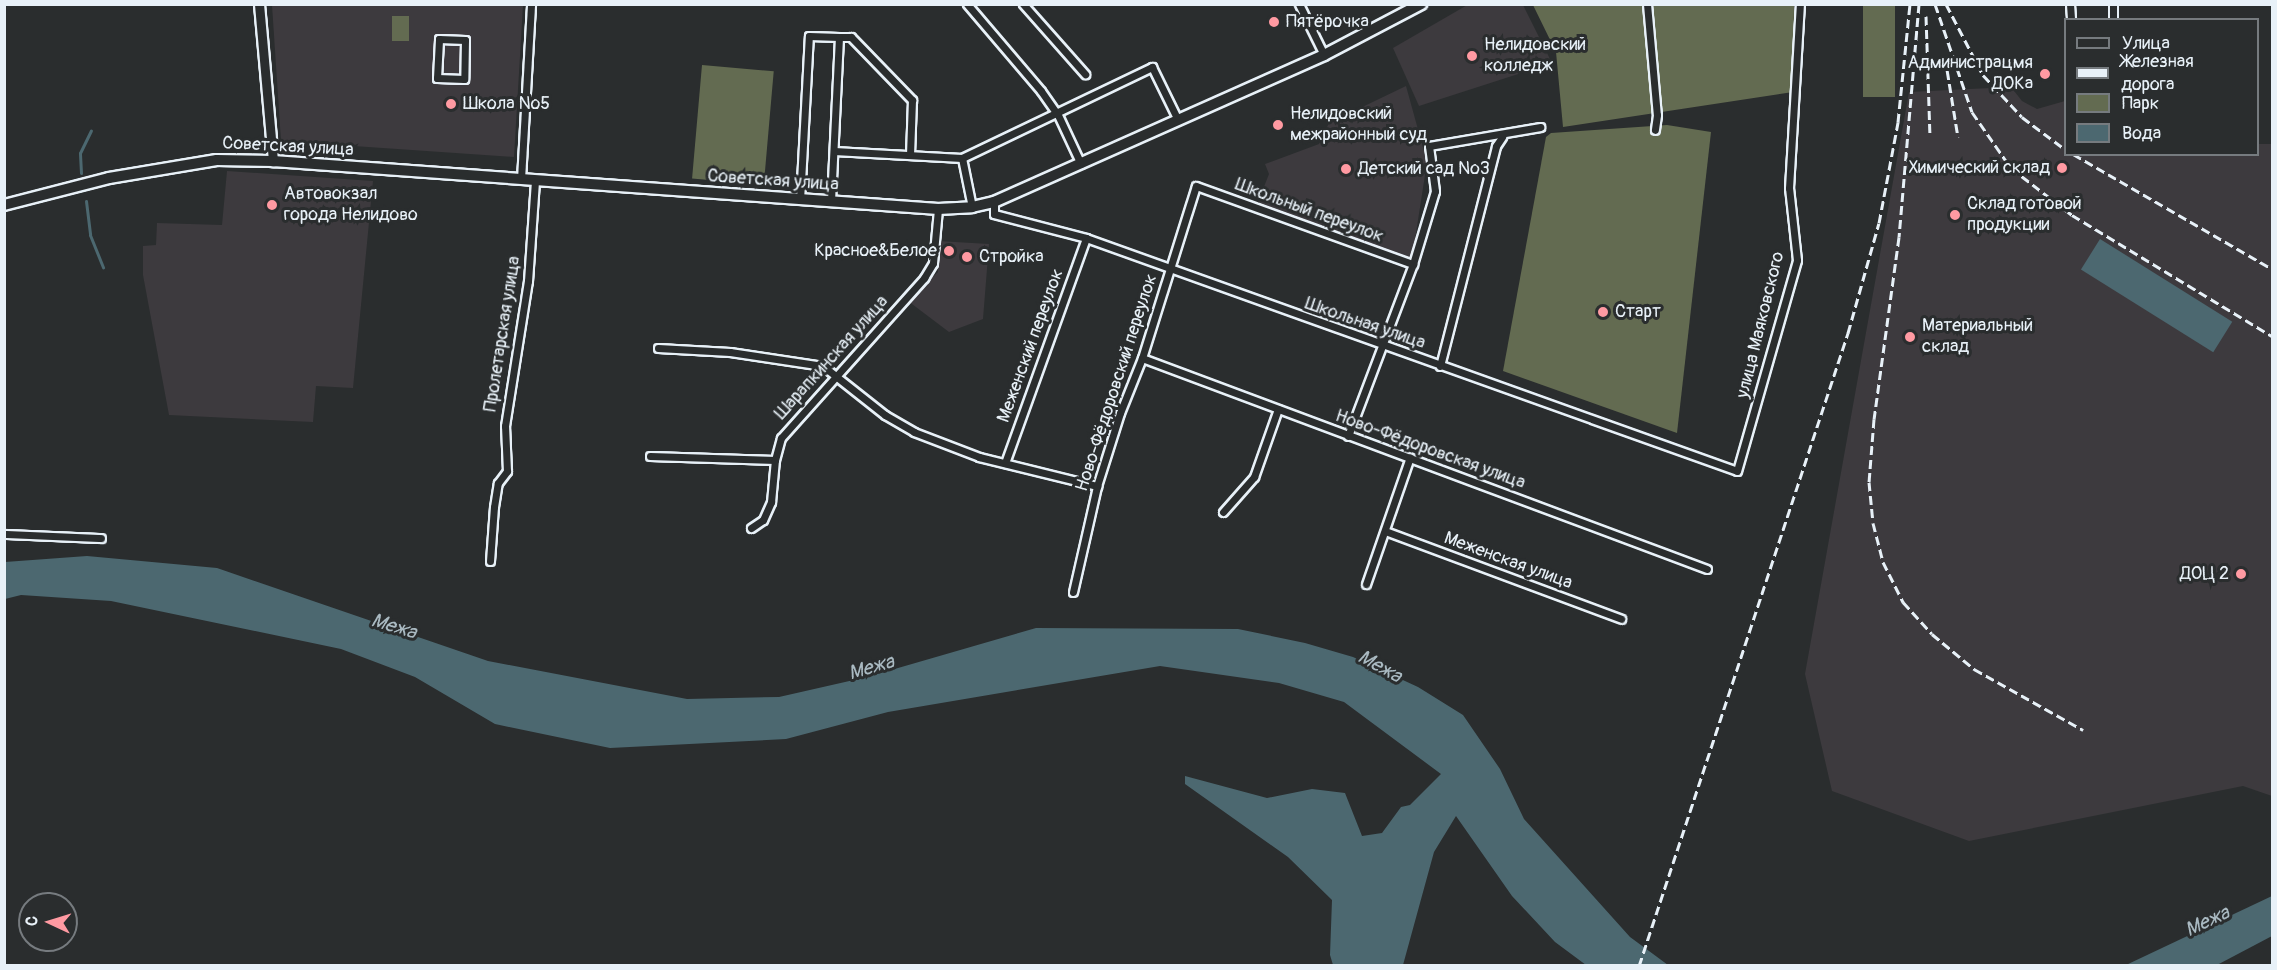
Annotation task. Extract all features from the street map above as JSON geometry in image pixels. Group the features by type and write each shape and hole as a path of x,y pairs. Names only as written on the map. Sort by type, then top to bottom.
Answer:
{"main road":[{"name":"Советская улица","path":"4,205 82,184 170,166 217,160 273,161 938,209 972,207 994,202 1081,164 1324,54 1421,4"}],"street":[{"path":"259,4 273,161"},
{"path":"521,179 531,4"},
{"path":"967,4 1058,115 1081,164"},
{"path":"1023,4 1085,74"},
{"path":"1299,4 1324,54"},
{"path":"1647,4 1657,115 1655,130"},
{"name":"улица Маяковского","path":"1737,471 1797,260 1789,188 1800,4"},
{"path":"800,200 809,36 850,37 912,100 910,155"},
{"path":"831,202 839,37"},
{"path":"438,39 465,40 464,79 437,78 438,39"},
{"path":"834,151 962,158 1058,115 1152,68 1178,120"},
{"path":"1348,436 1413,264 1435,190 1429,146 1502,137 1540,127"},
{"path":"1440,366 1496,146 1502,137"},
{"path":"962,158 972,207"},
{"name":"Пролетарская улица","path":"490,561 498,483 507,471 504,426 528,281 535,180"},
{"name":"Школьный переулок","path":"1196,186 1413,264"},
{"name":"Ново-Фёдоровский переулок","path":"1073,592 1097,486 1120,413 1142,358 1196,186"},
{"name":"Школьная улица","path":"994,202 994,214 1086,238 1170,271 1737,471"},
{"name":"Шарапкинская улица","path":"751,528 763,520 771,502 775,460 782,438 924,278 933,263 938,209"},
{"name":"Меженский переулок","path":"1005,463 1086,238"},
{"path":"658,348 796,360 823,366 885,415 914,432 1005,463 1097,486"},
{"name":"Ново-Фёдоровская улица","path":"1142,358 1707,569"},
{"path":"1223,512 1254,477 1278,409"},
{"path":"650,456 775,460"},
{"path":"1366,584 1410,457"},
{"name":"Меженская улица","path":"1385,531 1621,619"},
{"path":"4,534 101,538"}],"shaded area":[{"name":"Нелидовский колледж","path":"1469,4 1523,5 1552,63 1419,106 1393,48"},
{"path":"272,5 523,5 514,157 281,141"},
{"name":"Детский сад №3","path":"1406,86 1427,162 1412,259 1258,202 1269,174 1265,164 1319,144 1329,123"},
{"path":"2011,87 2022,101 2037,109 2064,101 2064,156 2259,156 2259,144 2272,144 2272,796 2243,786 1969,841 1832,791 1805,674 1909,92"},
{"path":"227,171 373,181 353,388 316,386 313,422 169,415 143,275 143,246 156,245 157,223 222,225"},
{"path":"938,241 989,244 983,319 949,332 908,301 938,272"}],"green space":[{"path":"1533,5 1794,5 1793,92 1563,127 1556,52"},
{"path":"1863,5 1895,5 1895,97 1863,97"},
{"path":"392,16 409,16 409,41 392,41"},
{"path":"702,65 774,71 764,185 692,179"},
{"name":"Старт","path":"1667,125 1711,132 1677,433 1503,371 1546,137 1551,133"}],"water":[{"path":"2100,239 2232,322 2213,352 2081,270"},
{"path":"87,556 217,568 488,661 687,699 779,697 867,677 1036,628 1238,629 1305,643 1353,657 1418,687 1463,715 1500,769 1524,819 1630,937 1668,965 1586,965 1555,942 1512,896 1456,816 1434,852 1403,965 1333,965 1330,955 1332,900 1288,857 1185,784 1185,776 1267,798 1312,789 1345,793 1362,836 1382,833 1401,807 1410,805 1441,774 1344,702 1279,683 1160,666 888,712 786,739 610,748 495,724 415,677 341,649 111,601 21,595 5,599 5,562"},
{"path":"2272,896 2272,936 2217,965 2126,965"}],"waterway":[{"path":"81,173 80,153 91,130"},
{"path":"86,201 90,235 103,267"}],"railway":[{"path":"1639,966 1848,333 1879,223 1898,122 1910,4"},
{"path":"1919,4 1899,237 1874,419 1869,482 1873,523 1883,562 1903,602 1932,634 1974,669 2083,730"},
{"path":"1935,4 1972,112 2011,168 2072,215 2272,336"},
{"path":"1946,4 1983,75 2022,117 2064,148"},
{"path":"1926,16 1930,137"},
{"path":"1945,57 1958,137"},
{"path":"2076,156 2272,269"}],"place":[{"name":"Пятёрочка","path":"1274,22"},
{"name":"Нелидовский колледж","path":"1472,56"},
{"name":"Администрацмя ДОКа","path":"2045,74"},
{"name":"Школа №5","path":"451,104"},
{"name":"Нелидовский межрайонный суд","path":"1278,125"},
{"name":"Химический склад","path":"2062,168"},
{"name":"Детский сад №3","path":"1346,169"},
{"name":"Автовокзал города Нелидово","path":"272,205"},
{"name":"Склад готовой продукции","path":"1955,215"},
{"name":"Красное&Белое","path":"949,251"},
{"name":"Стройка","path":"967,257"},
{"name":"Старт","path":"1603,312"},
{"name":"Материальный склад","path":"1910,337"},
{"name":"ДОЦ 2","path":"2241,574"}],"water label":[{"name":"Межа","path":"394,626"},
{"name":"Межа","path":"1380,666"},
{"name":"Межа","path":"871,667"},
{"name":"Межа","path":"2207,921"}]}
